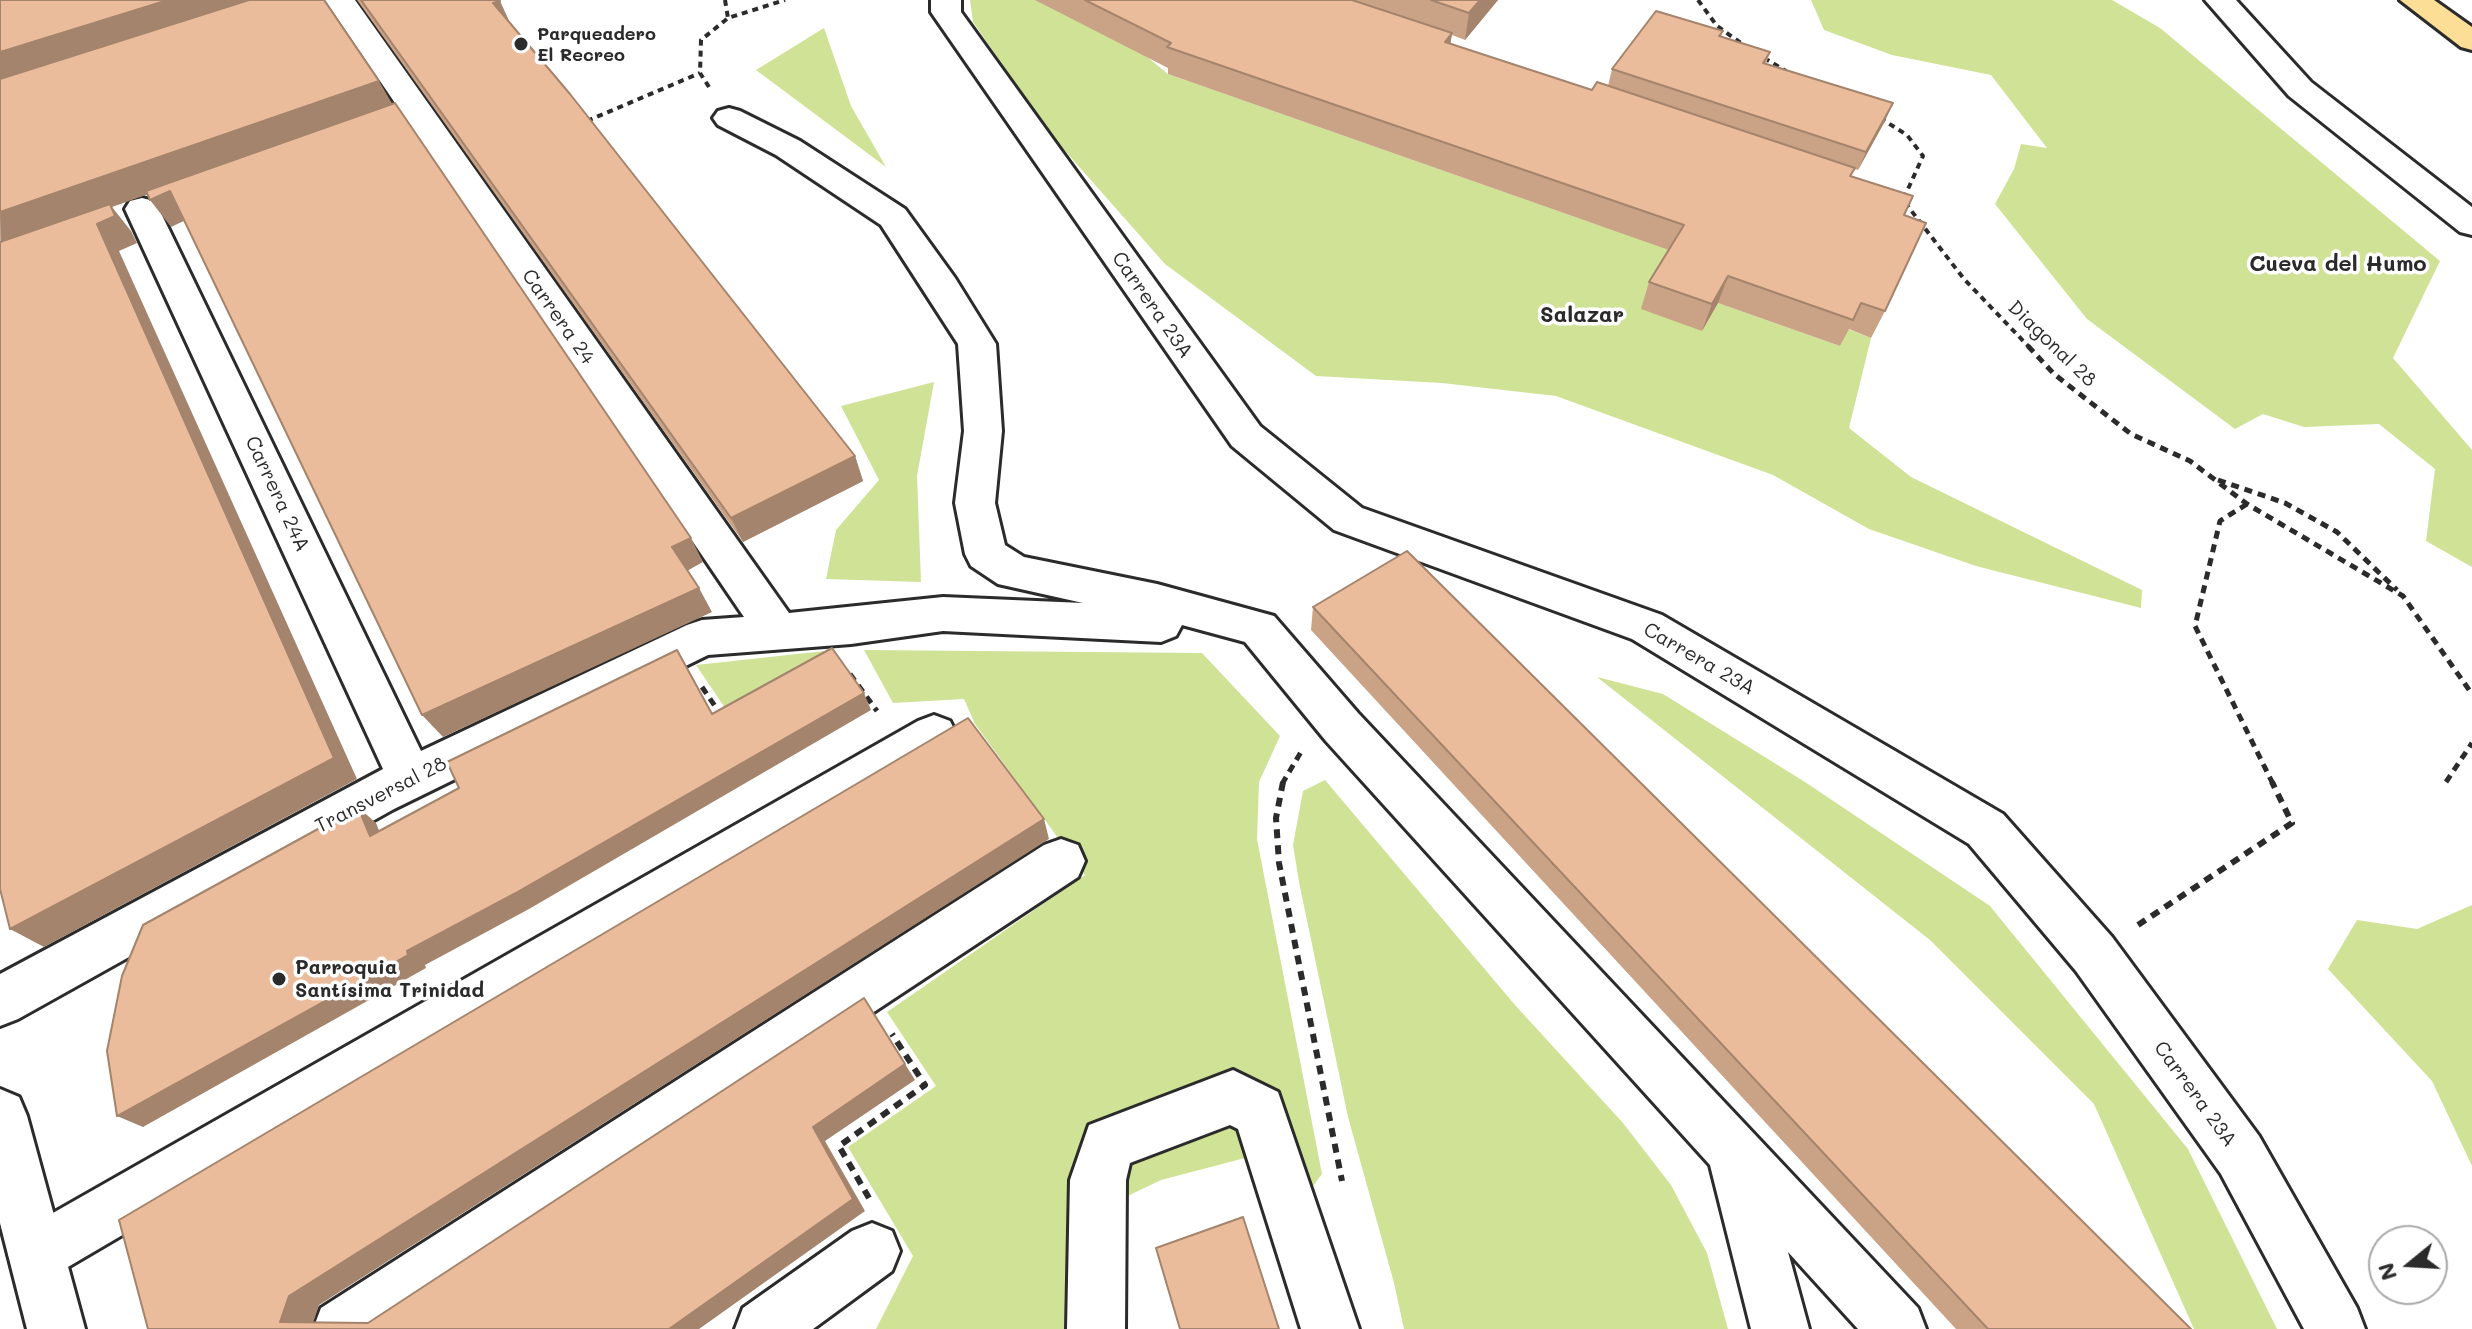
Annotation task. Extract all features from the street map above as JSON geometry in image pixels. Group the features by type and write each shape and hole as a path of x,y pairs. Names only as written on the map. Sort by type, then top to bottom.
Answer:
{"main road":[{"path":"2415,0 2472,41"}],"street":[{"name":"Carrera 24","path":"340,0 403,118 778,632"},
{"name":"Carrera 23A","path":"946,0 946,12 1246,436 1348,519 1647,627 1986,829 2094,954 2240,1155 2336,1329"},
{"path":"2220,0 2300,89 2472,224"},
{"path":"729,118 788,148 893,217 977,344 983,431 975,503 986,554 1013,572 1157,601 1259,628 1342,727 1897,1329"},
{"name":"Carrera 24A","path":"142,210 411,779"},
{"name":"Transversal 28","path":"0,1001 377,794 702,638 943,614 1259,628"},
{"path":"36,1254 920,743"},
{"path":"342,1329 1061,861"},
{"path":"1096,1329 1098,1180 1108,1144 1233,1097 1259,1111 1330,1329"},
{"path":"0,1116 56,1329"},
{"path":"1733,1151 1780,1329"},
{"path":"764,1329 872,1251"}],"path":[{"path":"725,0 728,18"},
{"path":"729,118 700,73 701,40 728,18 785,0"},
{"path":"1698,0 1717,26 1795,77"},
{"path":"586,121 700,73"},
{"name":"Diagonal 28","path":"1868,110 1907,135 1923,156 1903,200 1964,279 2054,374 2131,434 2190,461 2247,504 2403,596"},
{"path":"2213,478 2285,503 2337,532 2403,596 2472,694"},
{"path":"2094,954 2292,823 2195,626 2220,521 2247,504"},
{"path":"844,665 920,743"},
{"path":"700,683 724,720"},
{"path":"1298,1235 1345,1207 1341,1166 1292,937 1274,815 1279,784 1299,753 1342,727"},
{"path":"2446,782 2472,743"},
{"path":"864,989 925,1085 839,1146 891,1236 872,1251"}],"green space":[{"path":"970,0 1041,0 1146,56 1168,74 1598,225 1656,140 1702,331 1718,303 1840,346 1848,329 1871,338 1849,428 1911,477 2142,590 2141,608 1976,566 1869,529 1773,475 1556,396 1442,383 1316,376 1165,264 1051,135 973,22"},
{"path":"1811,0 2112,0 2160,28 2440,261 2393,358 2472,450 2472,567 2426,541 2435,469 2379,424 2304,427 2263,414 2235,429 2087,319 1995,204 2014,169 2021,144 2047,148 1991,75 1892,55 1824,30"},
{"path":"824,28 851,106 886,167 756,70"},
{"path":"934,382 917,476 921,582 826,579 836,530 879,480 841,406"},
{"path":"834,650 727,711 696,665"},
{"path":"864,650 1202,653 1280,736 1259,782 1257,839 1322,1174 1308,1193 1264,1153 1161,1180 1113,1203 1078,1329 876,1329 913,1256 848,1147 936,1086 887,1012 1085,875 975,724 964,699 893,703"},
{"path":"1597,677 1663,694 1805,782 1990,906 2188,1149 2277,1329 2194,1329 2094,1104 1930,940"},
{"path":"1325,780 1515,1005 1623,1123 1671,1185 1707,1253 1728,1329 1404,1329 1348,1117 1293,845 1303,791"},
{"path":"2472,905 2472,1166 2432,1081 2328,969 2357,920 2417,929"}],"building":[{"path":"0,0 168,0 0,52"},
{"path":"249,0 324,0 379,81 0,212 0,79"},
{"path":"361,0 499,0 493,3 570,94 855,456 731,518"},
{"path":"1085,0 1352,0 1452,33 1445,42 1592,90 1597,82 1855,168 1850,176 1913,196 1904,215 1926,223 1885,311 1861,303 1853,320 1728,276 1712,304 1649,282 1684,225 1167,47 1171,43"},
{"path":"1431,0 1480,0 1469,13"},
{"path":"1656,11 1723,31 1719,36 1770,52 1763,63 1893,103 1866,152 1612,69"},
{"path":"395,103 691,538 672,547 699,588 422,715 170,191 150,200 146,191"},
{"path":"110,204 115,216 97,224 334,758 10,929 0,889 0,242"},
{"path":"1407,551 2191,1329 1988,1329 1313,607"},
{"path":"832,648 864,693 514,894 407,951 408,955 117,1116 107,1051 122,976 143,925 358,807 370,836 459,788 447,762 677,650 712,714"},
{"path":"968,718 1044,819 289,1296 280,1322 368,1323 864,998 905,1064 813,1127 853,1199 669,1329 148,1329 119,1220"},
{"path":"1243,1217 1279,1329 1180,1329 1156,1248"}],"place":[{"name":"Parqueadero El Recreo","path":"521,44"},
{"name":"Parroquia Santísima Trinidad","path":"279,979"}],"district":[{"name":"Cueva del Humo","path":"2338,264"},
{"name":"Salazar","path":"1582,315"}]}
